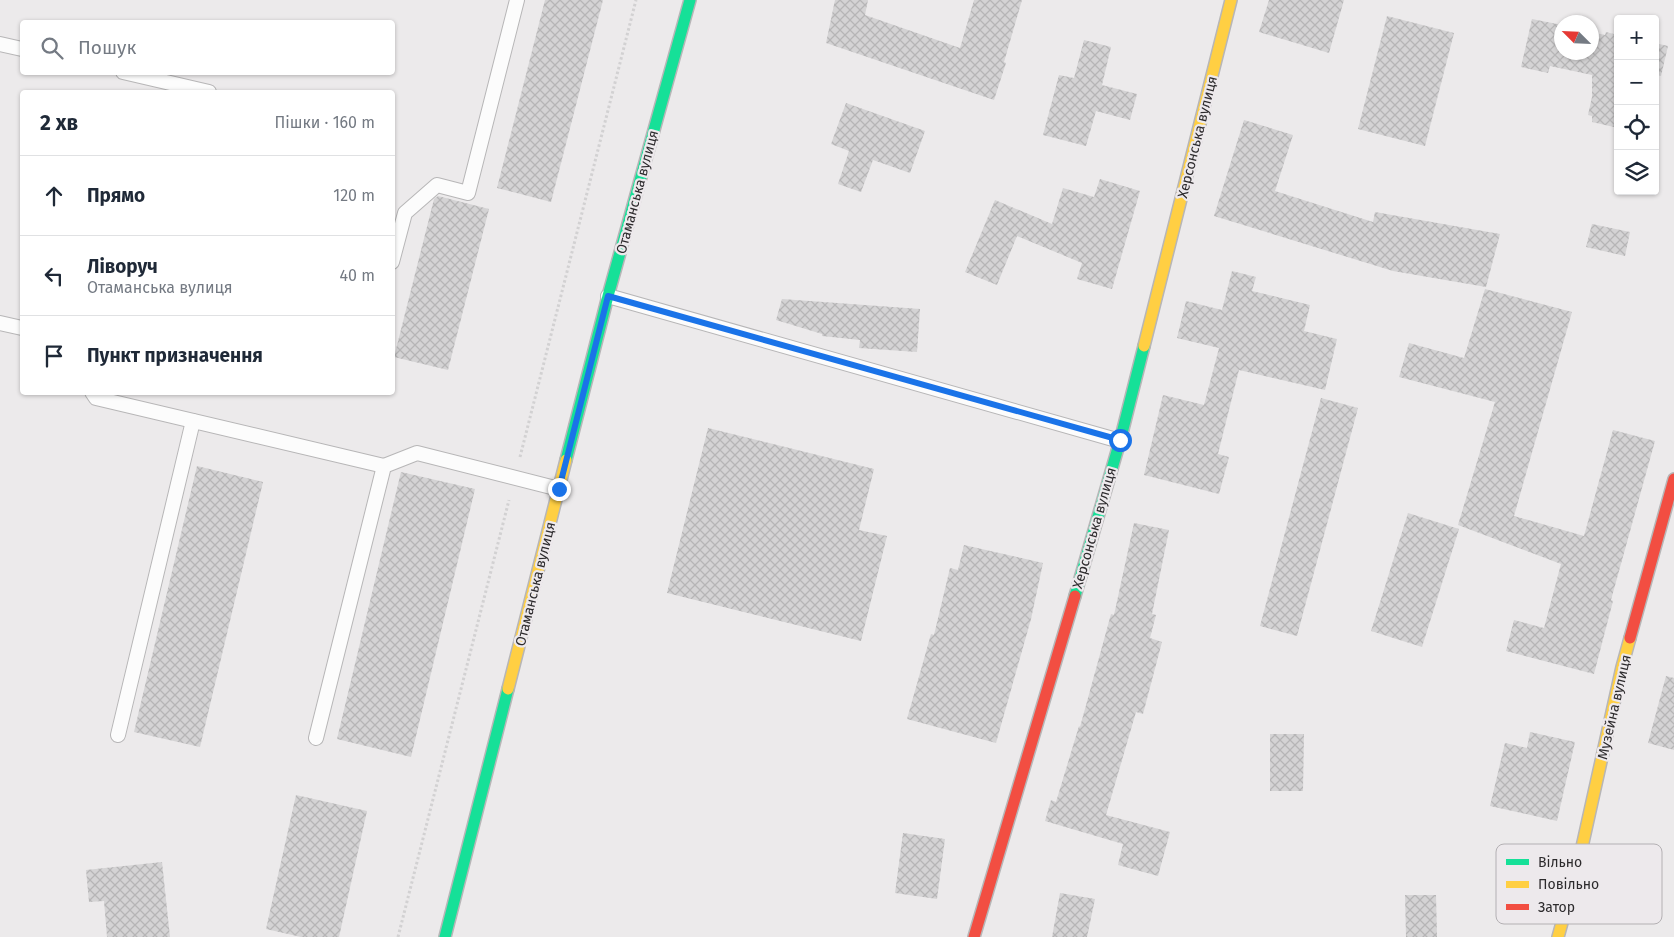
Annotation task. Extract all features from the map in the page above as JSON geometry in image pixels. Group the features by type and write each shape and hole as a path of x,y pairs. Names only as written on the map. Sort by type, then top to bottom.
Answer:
{"street":[{"name":"Отаманська вулиця","path":"445,937 608,296 690,0"},
{"name":"Херсонська вулиця","path":"974,937 1120,440 1231,0"},
{"name":"Музейна вулиця","path":"1583,844 1622,667 1674,479"},
{"name":"Музейна вулиця","path":"1558,937 1562,924"}],"lane":[{"path":"395,251 405,213 437,185 468,193 518,0"},
{"path":"0,44 20,49"},
{"path":"136,75 200,90"},
{"path":"608,296 1120,440"},
{"path":"0,323 20,328"},
{"path":"94,395 96,398 384,466 417,453 559,489"},
{"path":"118,735 193,421"},
{"path":"316,738 384,466"}],"building":[{"path":"545,0 603,0 551,202 497,188"},
{"path":"835,0 868,0 865,15 960,48 974,0 1022,0 1004,62 1006,63 994,100 826,43"},
{"path":"1269,0 1344,0 1329,53 1259,32"},
{"path":"1387,16 1454,33 1425,146 1358,129"},
{"path":"1532,19 1554,23 1554,60 1599,60 1599,34 1605,35 1606,32 1614,34 1614,127 1592,122 1592,116 1588,115 1592,97 1592,75 1550,66 1548,73 1521,67"},
{"path":"1084,40 1111,47 1102,85 1137,94 1130,120 1096,111 1086,146 1043,135 1059,75 1074,78"},
{"path":"1659,44 1668,46 1661,76 1659,76"},
{"path":"846,103 925,131 910,173 873,160 861,192 838,184 849,151 831,144"},
{"path":"1244,120 1293,135 1275,191 1373,222 1375,212 1500,234 1486,287 1393,271 1214,216"},
{"path":"1100,179 1140,191 1112,289 1077,279 1082,263 1017,236 997,285 965,272 995,200 1052,224 1063,188 1094,197"},
{"path":"438,196 489,209 448,370 395,357 434,199"},
{"path":"1592,224 1630,232 1625,256 1586,247"},
{"path":"1232,271 1256,277 1252,291 1310,305 1304,331 1337,339 1325,390 1239,370 1218,454 1229,457 1219,494 1144,475 1163,395 1204,405 1219,348 1177,338 1186,301 1222,310"},
{"path":"1485,289 1572,312 1514,516 1584,536 1613,430 1655,441 1611,600 1613,601 1594,674 1506,651 1514,620 1544,628 1561,564 1458,525 1495,402 1399,377 1409,343 1464,358"},
{"path":"782,299 920,309 917,352 859,348 860,340 822,336 822,334 776,320"},
{"path":"1321,398 1358,408 1297,636 1260,626"},
{"path":"708,428 874,469 859,530 887,536 861,641 667,593"},
{"path":"197,466 263,482 200,747 134,732"},
{"path":"401,472 475,489 411,757 337,739"},
{"path":"1408,513 1459,529 1422,647 1371,631"},
{"path":"1134,523 1169,530 1152,614 1156,615 1150,638 1162,642 1143,714 1136,712 1106,815 1170,832 1158,876 1118,865 1123,844 1045,821 1051,800 1056,802 1080,727 1111,614 1114,615"},
{"path":"964,545 1043,563 1031,619 996,743 907,719 931,634 934,635 950,568 958,570"},
{"path":"1666,676 1674,678 1674,750 1648,743"},
{"path":"1530,732 1575,742 1557,821 1490,806 1505,743 1527,748"},
{"path":"1270,734 1304,734 1303,791 1270,791"},
{"path":"296,795 367,811 339,937 301,937 266,929"},
{"path":"903,833 945,839 937,899 895,893"},
{"path":"162,862 170,937 107,937 104,901 89,902 86,870"},
{"path":"1060,893 1095,899 1087,937 1052,937"},
{"path":"1405,895 1436,895 1437,937 1406,937"}],"traffic: fast":[{"path":"566,460 608,296 690,0"},
{"path":"1075,596 1120,441 1144,346"},
{"path":"445,937 508,689"}],"traffic: slow":[{"path":"1144,346 1231,0"},
{"path":"508,689 566,460"},
{"path":"1583,844 1630,638"},
{"path":"1558,937 1562,924"}],"traffic: jam":[{"path":"1630,638 1674,479"},
{"path":"974,937 1075,596"}],"route":[{"path":"559,489 608,296 1120,440"}]}
